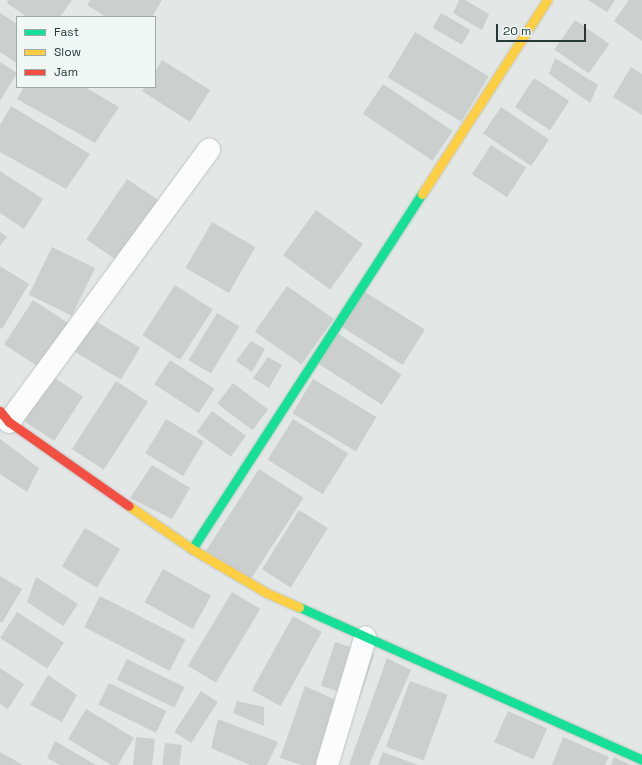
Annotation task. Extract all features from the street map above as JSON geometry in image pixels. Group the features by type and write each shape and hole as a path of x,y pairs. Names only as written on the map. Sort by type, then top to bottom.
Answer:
{"street":[{"path":"192,550 547,0"},
{"path":"209,150 4,417 192,550 268,593 365,638 642,760"},
{"path":"327,765 365,638"}],"building":[{"path":"8,0 72,0 61,16 26,16 7,3"},
{"path":"90,0 162,0 153,16 104,16 87,5"},
{"path":"459,0 465,0 489,14 482,30 453,13"},
{"path":"588,0 615,0 607,12"},
{"path":"629,0 642,0 642,41 614,21"},
{"path":"0,13 16,23 16,62 0,52"},
{"path":"441,13 470,30 462,45 432,28"},
{"path":"575,20 609,44 589,74 554,49"},
{"path":"415,32 489,76 461,122 388,77"},
{"path":"555,58 598,85 590,103 549,74"},
{"path":"162,60 210,90 190,122 142,91 144,88 156,88 156,70"},
{"path":"0,62 16,72 16,75 0,101"},
{"path":"631,67 642,74 642,115 613,97"},
{"path":"534,78 569,101 550,130 515,107"},
{"path":"383,84 453,131 433,161 363,114"},
{"path":"23,88 87,88 119,107 95,143 17,99"},
{"path":"11,106 90,154 66,189 0,152 0,125"},
{"path":"501,107 549,139 531,166 483,134"},
{"path":"491,145 526,168 507,197 472,174"},
{"path":"0,171 43,199 24,229 0,213"},
{"path":"127,179 163,203 122,264 86,240"},
{"path":"316,210 363,244 330,289 283,255"},
{"path":"212,222 255,247 229,293 186,268"},
{"path":"0,232 7,237 0,246"},
{"path":"52,247 95,268 72,316 29,295"},
{"path":"0,266 29,284 2,329 0,328"},
{"path":"175,285 213,310 180,360 142,335"},
{"path":"287,286 334,319 302,365 255,332"},
{"path":"357,287 425,329 403,365 335,323"},
{"path":"33,300 69,323 40,368 4,344"},
{"path":"217,313 239,326 211,374 189,360"},
{"path":"92,319 140,348 121,380 73,351"},
{"path":"336,332 401,374 382,405 316,362"},
{"path":"251,341 265,349 252,372 236,361"},
{"path":"268,357 282,365 269,388 253,378"},
{"path":"170,360 214,389 199,413 154,384"},
{"path":"47,373 83,396 54,441 18,417"},
{"path":"313,379 376,417 356,451 292,413"},
{"path":"116,381 148,402 104,470 72,449"},
{"path":"233,383 268,409 252,430 217,404"},
{"path":"212,411 246,436 231,457 197,432"},
{"path":"166,419 204,442 183,476 145,453"},
{"path":"293,419 348,453 323,494 268,460"},
{"path":"0,439 39,468 27,492 0,474"},
{"path":"152,465 190,488 172,519 130,498"},
{"path":"259,469 303,498 250,580 206,551"},
{"path":"299,510 328,528 291,587 262,569"},
{"path":"85,528 120,549 97,588 62,567"},
{"path":"163,569 211,596 193,629 145,602"},
{"path":"0,576 22,589 2,623 0,622"},
{"path":"36,577 78,604 63,626 27,602"},
{"path":"232,592 260,609 216,683 188,666"},
{"path":"100,596 186,640 170,671 84,627"},
{"path":"17,612 64,642 47,668 0,638"},
{"path":"293,616 322,632 281,706 252,690"},
{"path":"335,642 374,655 360,698 321,686"},
{"path":"387,658 411,670 369,765 349,765"},
{"path":"127,659 185,687 174,708 117,680"},
{"path":"0,668 24,684 8,709 0,704"},
{"path":"48,675 77,695 62,722 30,705"},
{"path":"410,681 448,695 424,760 386,747"},
{"path":"109,683 167,711 156,733 98,705"},
{"path":"305,686 351,707 323,765 302,765 280,758"},
{"path":"201,691 218,702 191,743 174,732"},
{"path":"237,701 264,707 264,726 233,713"},
{"path":"86,709 134,738 118,765 111,765 68,739"},
{"path":"508,711 547,728 533,760 494,742"},
{"path":"218,719 278,742 267,765 250,765 211,748"},
{"path":"136,737 155,739 152,765 133,765"},
{"path":"563,737 609,757 605,765 552,765"},
{"path":"55,741 96,765 60,765 47,758"},
{"path":"165,743 182,745 179,765 162,765"},
{"path":"0,752 23,765 0,765"},
{"path":"383,752 418,765 378,765"},
{"path":"614,757 631,765 611,765"}],"traffic: fast":[{"path":"192,549 422,194"},
{"path":"299,607 642,760"}],"traffic: slow":[{"path":"422,194 547,0"},
{"path":"129,506 192,549 267,593 299,607"}],"traffic: jam":[{"path":"0,411 9,422 129,506"}]}
